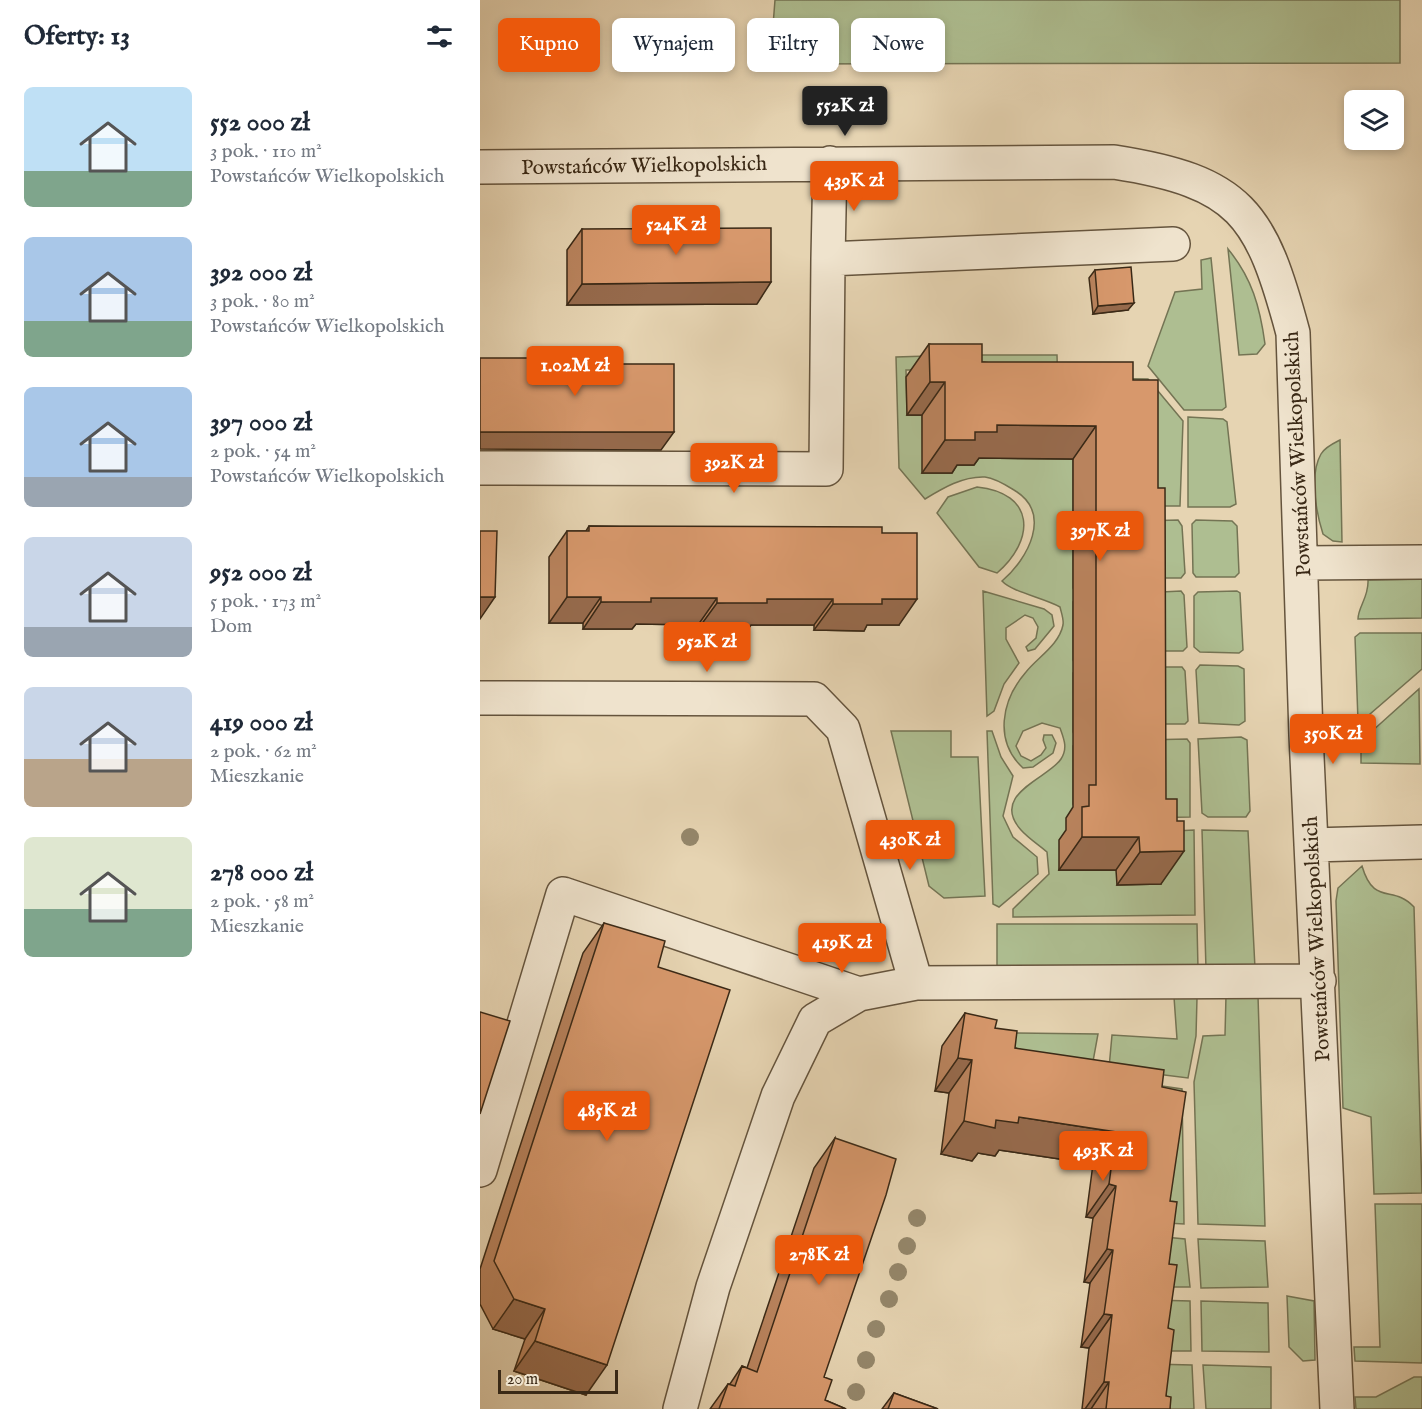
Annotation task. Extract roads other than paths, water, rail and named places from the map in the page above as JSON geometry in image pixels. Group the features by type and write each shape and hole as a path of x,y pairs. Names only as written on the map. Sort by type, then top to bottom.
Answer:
{"street":[{"name":"Powstańców Wielkopolskich","path":"480,167 1114,162 1161,170 1200,182 1225,197 1245,216 1263,242 1277,272 1293,333 1303,563 1311,845 1337,1409"},
{"path":"480,468 826,469 830,163"},
{"path":"828,259 1173,244"},
{"path":"1303,563 1422,562"},
{"path":"480,698 814,699 843,729 916,983"},
{"path":"1311,845 1422,843"},
{"path":"480,1170 563,894 859,994"},
{"path":"680,1409 713,1287 778,1096 815,1020 859,994 916,983 1319,981"}]}
